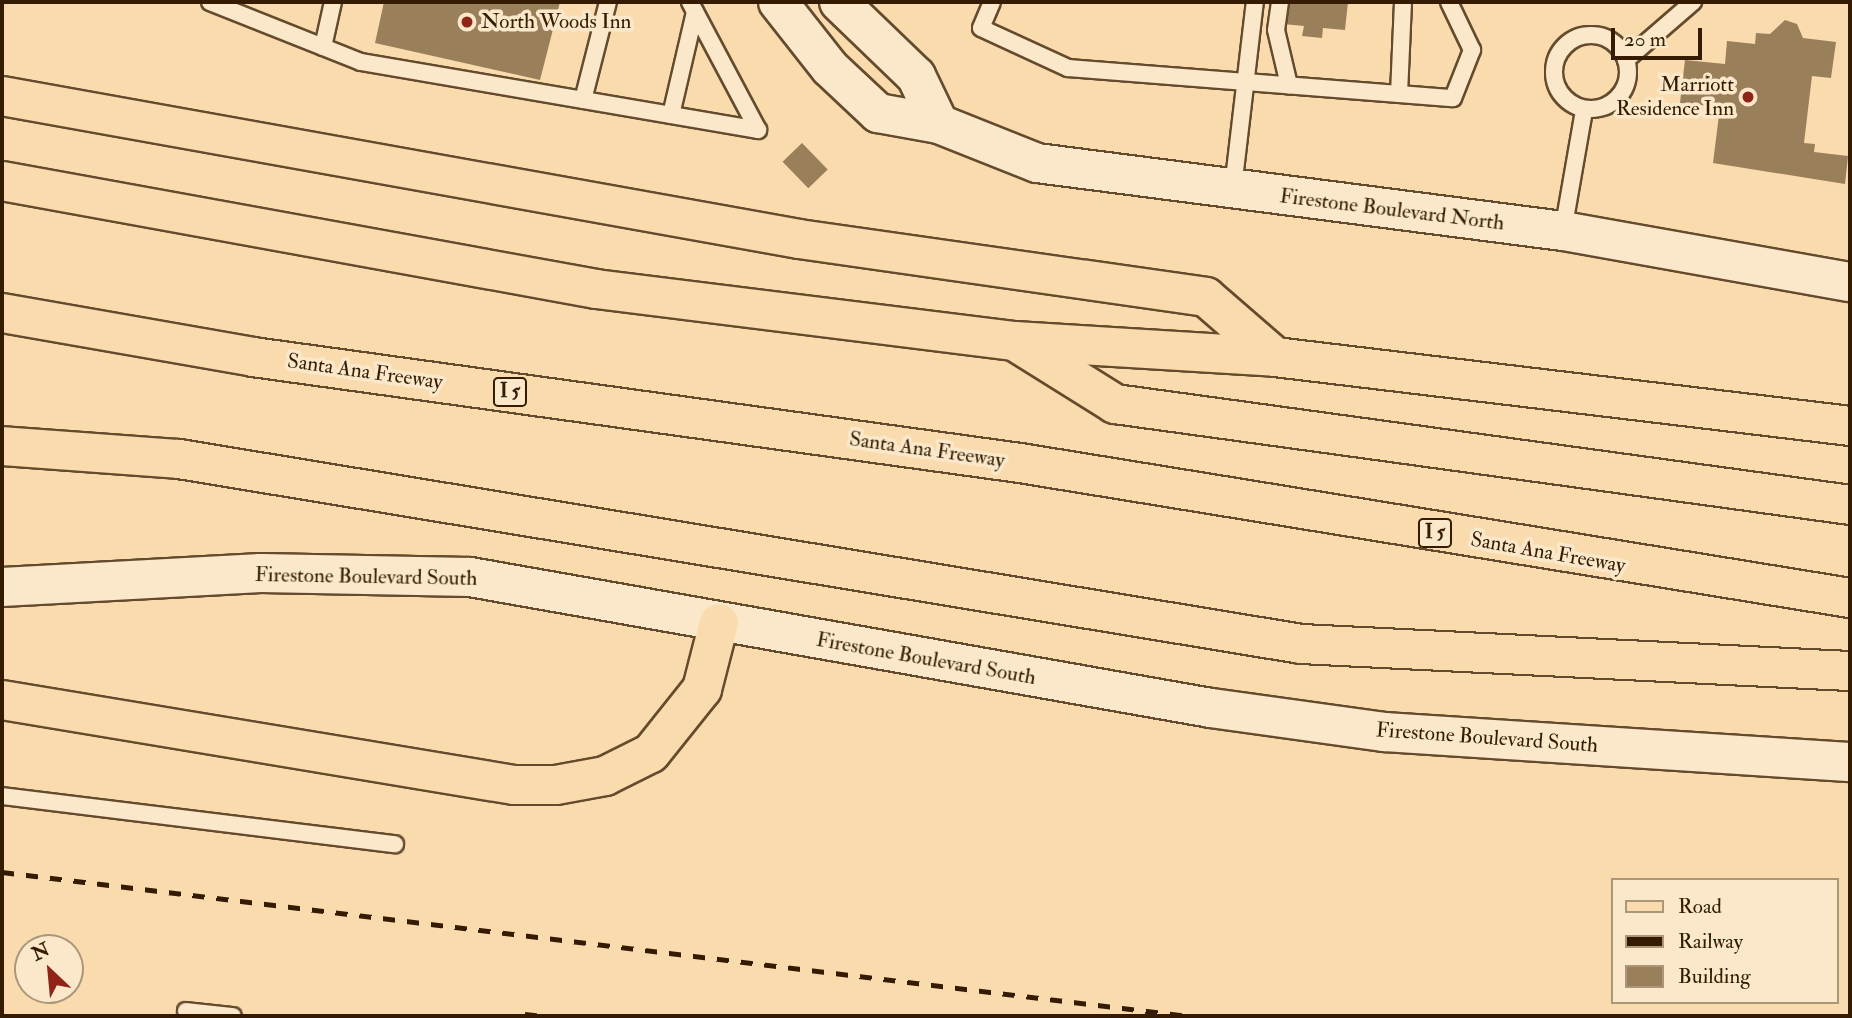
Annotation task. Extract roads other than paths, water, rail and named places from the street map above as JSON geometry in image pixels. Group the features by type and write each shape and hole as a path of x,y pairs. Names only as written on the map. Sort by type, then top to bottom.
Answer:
{"main road":[{"path":"2,96 799,239 1206,297 1275,357"},
{"path":"2,181 596,289 1015,341 1275,357 1850,426"},
{"name":"Santa Ana Freeway","path":"2,313 253,357 1020,463 1850,598"},
{"path":"1015,341 1115,404 1850,505"},
{"path":"2,446 179,459 1301,644 1850,671"},
{"path":"2,700 251,737 513,785 606,776 651,753 681,723 702,689 719,623"}],"street":[{"name":"Firestone Boulevard North","path":"778,2 830,68 878,113 939,124 1037,163 1233,191 1563,231 1850,282"},
{"path":"839,2 916,76 939,124"},
{"name":"Firestone Boulevard South","path":"2,587 261,573 470,577 719,623 1384,732 1850,762"}],"lane":[{"path":"210,2 361,62 758,130 693,7"},
{"path":"323,47 333,2"},
{"path":"583,100 608,2"},
{"path":"992,2 981,29 1069,68 1453,98 1472,50 1449,2"},
{"path":"1233,191 1243,82 1255,2"},
{"path":"1280,2 1276,30 1289,85"},
{"path":"1399,94 1403,2"},
{"path":"1626,60 1603,35 1576,37 1558,52 1553,72 1559,93 1584,111 1604,109 1620,96 1626,60 1693,2"},
{"path":"671,115 693,7"},
{"path":"1563,231 1584,111"},
{"path":"2,796 395,844"},
{"path":"186,1011 233,1016"}],"railway":[{"path":"2,872 1188,1016"},
{"path":"525,1014 543,1016"}],"place":[{"name":"North Woods Inn","path":"467,22"},
{"name":"Marriott Residence Inn","path":"1748,97"}]}
